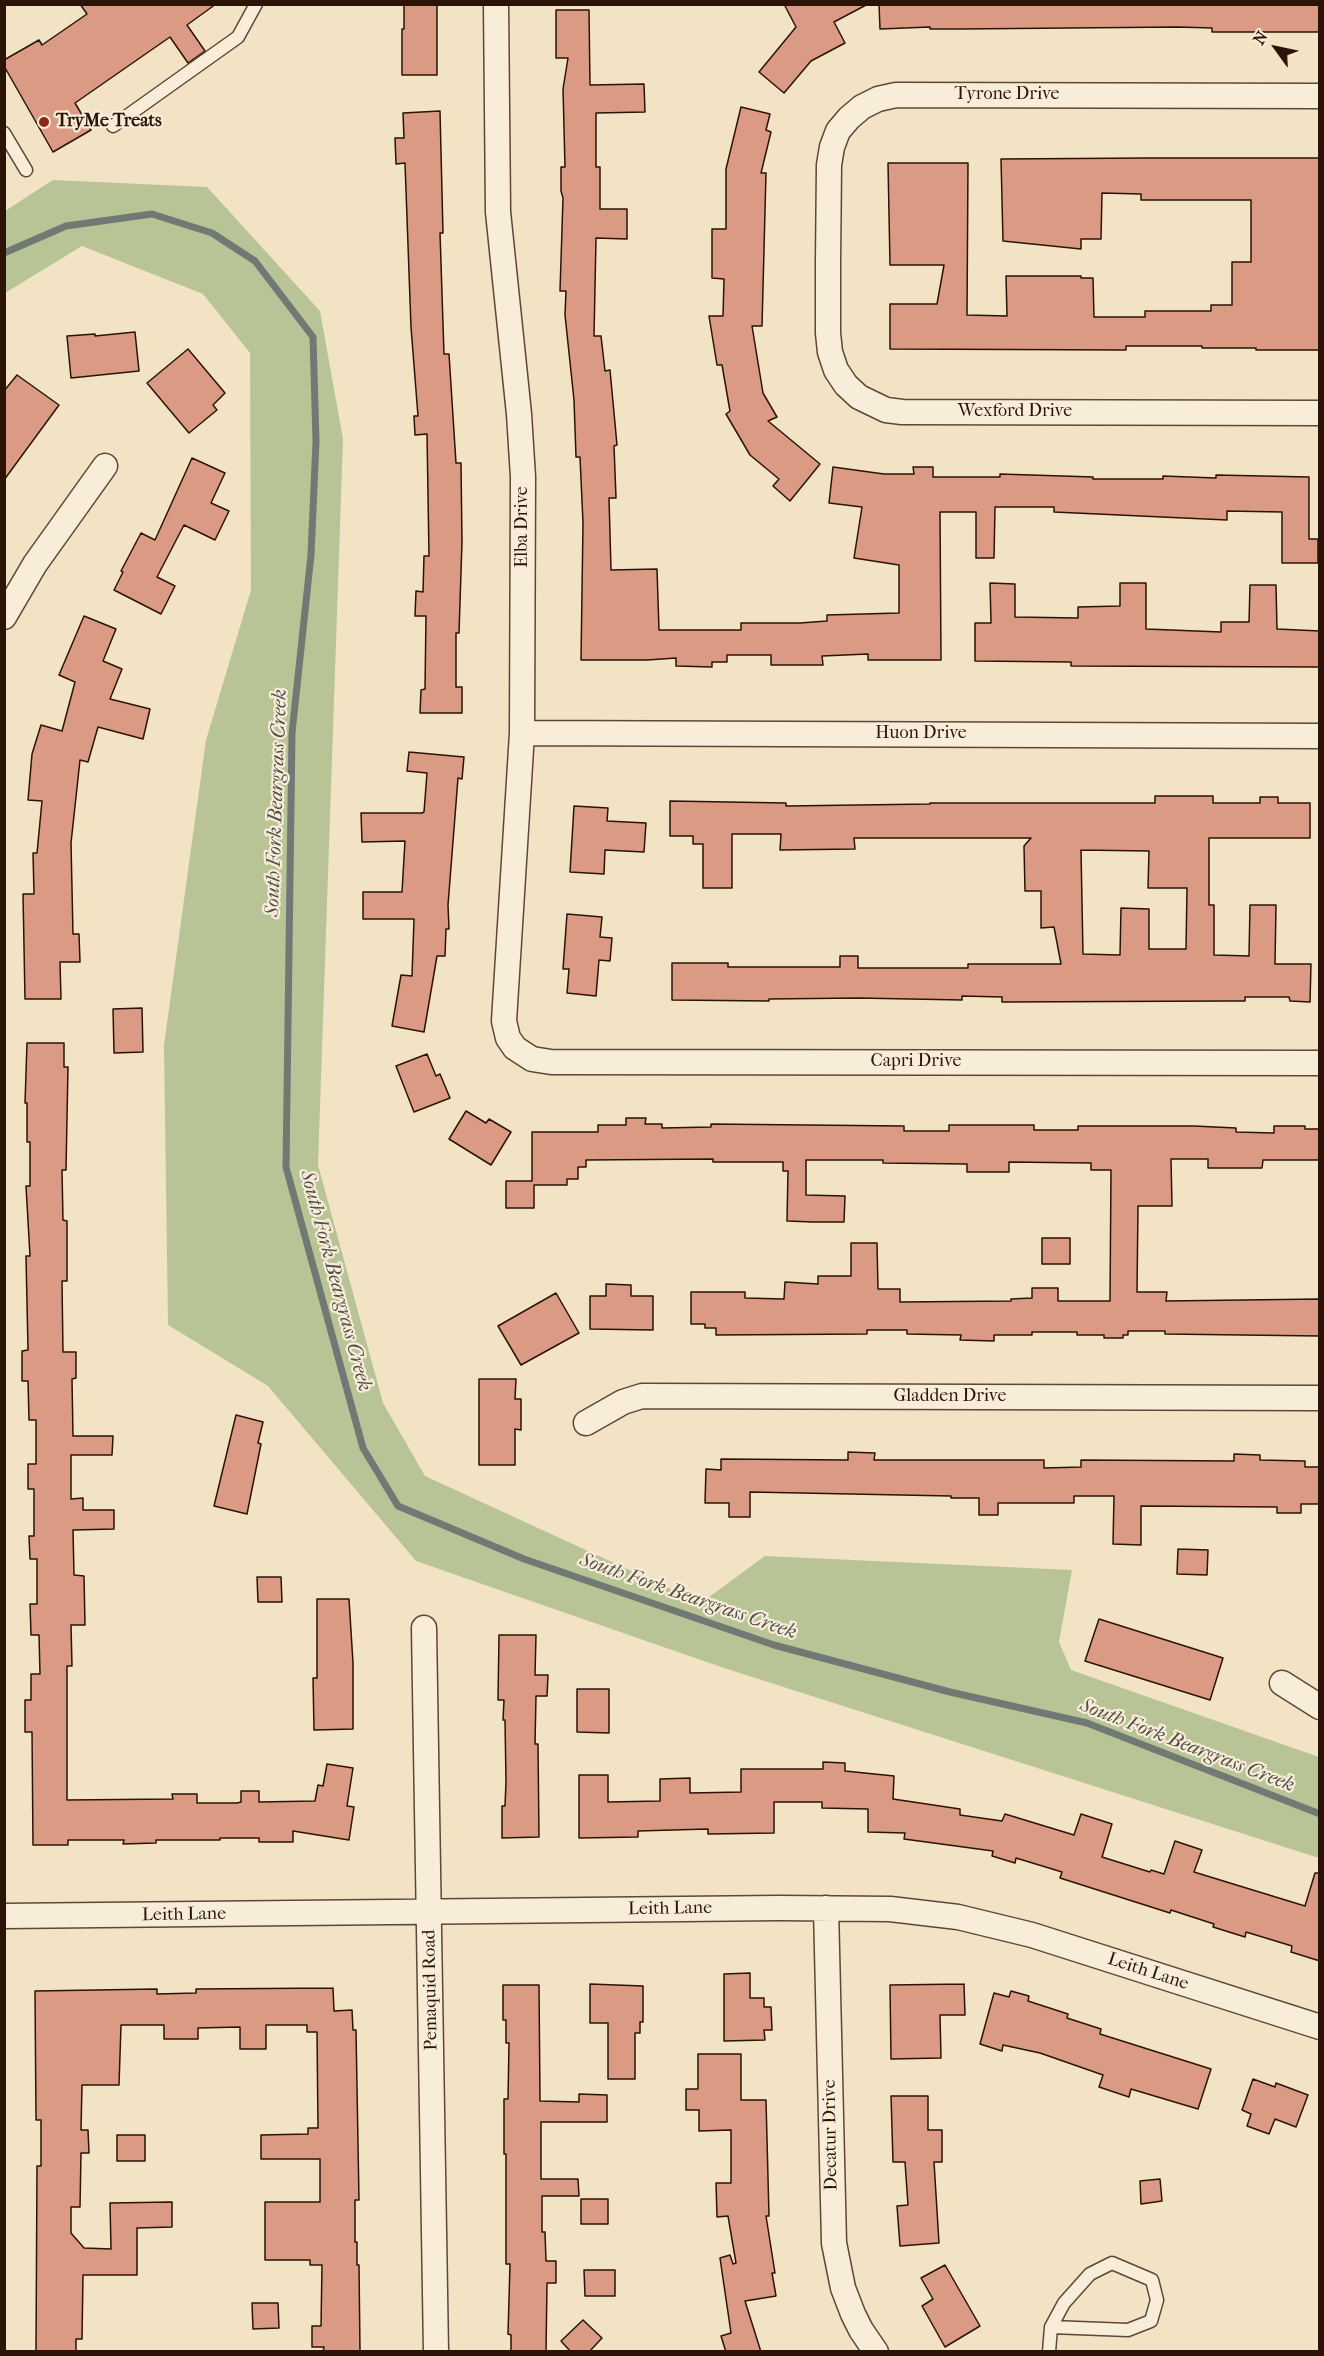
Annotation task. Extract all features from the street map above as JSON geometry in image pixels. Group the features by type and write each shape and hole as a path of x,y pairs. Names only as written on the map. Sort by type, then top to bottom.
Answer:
{"street":[{"name":"Elba Drive","path":"496,4 498,212 519,414 523,477 522,733 504,1021 508,1038 515,1048"},
{"name":"Tyrone Drive","path":"828,262 829,165 832,147 838,131 849,118 862,107 878,99 896,95 1320,96"},
{"name":"Wexford Drive","path":"828,262 828,333 830,352 836,370 846,385 859,397 886,410 902,412 1320,412"},
{"path":"4,617 35,564 105,466"},
{"name":"Huon Drive","path":"522,733 1320,736"},
{"name":"Capri Drive","path":"515,1048 532,1059 551,1062 1320,1063"},
{"name":"Gladden Drive","path":"586,1423 623,1402 642,1396 1320,1398"},
{"name":"Pemaquid Road","path":"424,1628 436,2352"},
{"path":"1282,1683 1320,1707"},
{"name":"Decatur Drive","path":"826,1908 834,2243 843,2288 853,2314 876,2352"},
{"name":"Leith Lane","path":"4,1916 890,1909 958,1917 1032,1935 1320,2027"}],"lane":[{"path":"113,126 238,37 256,4"},
{"path":"4,133 26,170"},
{"path":"1049,2352 1051,2327 1064,2303 1090,2274 1112,2263 1152,2280 1157,2300 1151,2321 1128,2330 1051,2327"}],"green space":[{"path":"53,180 207,187 320,311 343,439 318,1165 383,1403 425,1476 701,1603 765,1556 1072,1570 1059,1642 1071,1670 1319,1757 1319,1858 721,1667 416,1561 268,1386 168,1325 164,1045 206,740 251,590 250,353 203,294 82,246 5,293 5,211"}],"building":[{"path":"80,4 216,4 187,25 205,51 188,63 170,37 75,103 91,130 53,152 4,66 4,60 39,40 42,45 87,14"},
{"path":"404,4 437,4 437,75 402,75"},
{"path":"784,4 868,4 834,22 845,43 811,61 784,93 759,72 796,27"},
{"path":"879,4 1320,4 1320,32 1212,32 1212,28 1178,27 880,29"},
{"path":"556,10 589,10 590,85 644,84 645,112 596,113 596,167 600,167 600,209 627,209 627,239 596,238 594,336 601,336 605,371 610,370 617,445 614,446 616,498 609,498 611,570 657,569 659,630 741,630 741,623 800,623 827,621 827,615 899,613 899,565 854,558 862,507 829,503 833,467 884,474 914,474 913,467 933,467 933,477 1000,477 1000,474 1093,477 1093,479 1163,479 1163,476 1216,478 1216,475 1309,477 1309,539 1318,539 1318,563 1282,563 1282,512 1227,511 1227,520 1054,512 1054,507 995,507 994,558 976,558 976,512 940,512 941,660 868,660 868,654 822,656 823,665 771,665 771,655 727,655 727,662 712,662 712,667 676,666 676,658 581,660 583,523 580,457 576,457 574,400 565,315 566,291 560,291 563,198 561,167 565,167 563,89 568,58 556,58"},
{"path":"741,107 770,114 766,130 771,132 761,173 766,173 762,326 752,326 763,393 777,417 768,421 820,464 790,501 773,486 779,479 750,455 726,414 730,411 722,365 717,365 709,316 723,316 724,279 712,278 712,229 726,229 726,169"},
{"path":"440,111 443,233 440,233 444,354 449,354 456,463 461,463 462,542 459,633 456,633 456,687 462,687 462,713 420,713 421,690 425,689 426,616 415,616 416,591 423,592 424,556 429,556 427,434 415,435 414,416 418,416 411,327 405,163 396,164 395,138 404,138 403,113"},
{"path":"1320,158 1320,350 1256,350 1256,348 1202,348 1202,346 1126,346 1126,350 890,349 890,304 937,304 944,265 890,265 888,163 968,163 967,315 1007,316 1006,276 1093,278 1094,317 1145,317 1145,311 1211,311 1211,305 1232,305 1232,262 1251,262 1251,200 1141,200 1141,194 1102,193 1101,239 1081,239 1081,249 1003,241 1001,159"},
{"path":"135,332 139,371 71,378 67,336"},
{"path":"188,349 225,393 213,405 217,410 189,433 147,383"},
{"path":"17,375 59,405 4,480 4,391"},
{"path":"192,458 225,473 211,503 229,511 215,540 184,525 157,577 175,586 161,614 114,590 123,572 121,571 141,533 155,540"},
{"path":"990,583 1015,584 1015,617 1078,618 1078,607 1120,606 1120,583 1146,583 1146,629 1221,632 1221,622 1249,622 1250,585 1276,585 1277,629 1320,631 1320,667 1071,666 1071,662 975,661 975,623 991,623"},
{"path":"84,616 116,629 103,661 122,669 110,699 150,709 143,739 98,727 88,762 80,760 71,843 73,934 79,934 80,962 60,962 61,999 25,999 23,894 34,894 33,853 37,853 42,801 28,800 32,754 41,725 62,731 75,682 59,675"},
{"path":"409,752 464,757 462,779 458,778 448,905 449,929 446,929 445,956 437,956 424,1032 392,1026 401,975 412,976 414,919 363,919 363,892 402,892 405,841 362,842 361,813 424,812 427,773 407,771"},
{"path":"1155,796 1213,796 1213,803 1260,803 1260,797 1278,797 1278,803 1310,803 1310,838 1209,838 1209,905 1214,905 1214,955 1249,956 1250,905 1276,905 1275,964 1311,964 1310,1002 1290,1001 1289,997 1245,997 1245,1001 1002,1002 1002,997 962,996 962,1000 858,998 769,999 769,1001 672,1000 672,963 728,963 728,967 840,967 840,956 858,956 858,968 968,968 968,964 1061,964 1054,927 1041,928 1041,891 1025,891 1024,846 1031,838 854,838 855,849 780,850 781,834 732,834 732,888 703,888 703,844 693,844 693,836 670,836 670,801 786,803 786,806 930,803 1155,803","holes":["1081,850 1149,851 1148,888 1187,888 1186,949 1149,949 1149,909 1121,908 1120,955 1083,954"]},
{"path":"574,806 608,808 607,821 646,823 644,852 605,850 604,874 570,872"},
{"path":"567,914 602,917 600,937 612,938 610,961 599,960 596,996 567,993 569,969 563,969"},
{"path":"142,1008 143,1052 114,1053 113,1009"},
{"path":"27,1043 64,1043 64,1067 68,1067 66,1170 62,1170 63,1220 67,1221 67,1281 62,1281 63,1352 76,1352 76,1378 72,1379 73,1436 113,1436 112,1455 71,1455 71,1499 83,1498 83,1510 114,1510 114,1529 73,1530 74,1575 84,1576 85,1625 71,1625 72,1666 67,1666 67,1800 173,1799 172,1794 197,1794 197,1803 237,1803 241,1802 241,1791 259,1791 259,1802 315,1801 318,1785 323,1786 327,1764 353,1768 347,1806 354,1807 349,1840 293,1831 293,1842 259,1842 259,1838 220,1838 220,1840 156,1840 156,1843 123,1844 124,1840 68,1840 68,1845 33,1845 32,1732 25,1732 25,1700 31,1700 31,1674 40,1674 39,1635 31,1635 30,1604 37,1604 37,1559 30,1559 29,1536 34,1536 34,1489 28,1489 28,1464 36,1464 36,1420 29,1420 28,1381 22,1381 22,1351 28,1350 26,1256 30,1256 26,1186 30,1186 30,1142 27,1142 27,1103 25,1103"},
{"path":"427,1054 436,1076 440,1074 450,1098 414,1112 396,1066"},
{"path":"466,1111 486,1123 489,1119 511,1132 491,1165 449,1139"},
{"path":"626,1118 646,1118 645,1124 662,1124 662,1128 711,1127 711,1124 904,1126 904,1131 949,1131 949,1125 1034,1125 1034,1130 1078,1130 1078,1126 1194,1126 1236,1128 1236,1132 1274,1133 1274,1126 1305,1126 1305,1129 1320,1129 1320,1160 1263,1160 1262,1168 1208,1168 1208,1159 1171,1159 1172,1206 1138,1206 1137,1292 1167,1292 1166,1301 1320,1299 1320,1336 1165,1334 1165,1331 1128,1331 1128,1335 1123,1335 1123,1338 1104,1338 1104,1335 1077,1335 1077,1332 1032,1332 1032,1335 994,1335 994,1341 960,1340 961,1335 907,1334 907,1330 867,1330 867,1334 716,1335 716,1328 705,1328 705,1324 691,1324 691,1292 745,1292 745,1298 784,1299 785,1282 818,1284 818,1276 851,1276 851,1243 877,1243 878,1289 900,1289 900,1302 1011,1301 1011,1299 1032,1298 1032,1288 1058,1288 1058,1301 1110,1301 1111,1170 1091,1170 1091,1163 1009,1162 1009,1172 967,1172 967,1164 883,1163 883,1160 806,1160 806,1195 845,1196 844,1222 813,1222 787,1221 788,1171 783,1171 783,1162 713,1162 713,1159 586,1160 586,1167 578,1167 578,1179 567,1179 567,1185 534,1185 534,1208 506,1208 506,1181 532,1181 532,1132 598,1132 598,1125 626,1125"},
{"path":"1042,1238 1070,1238 1070,1264 1042,1264"},
{"path":"606,1284 631,1285 631,1296 653,1296 653,1330 590,1329 590,1296 606,1296"},
{"path":"556,1293 579,1333 521,1365 498,1326"},
{"path":"479,1379 516,1379 515,1399 521,1399 521,1430 515,1429 515,1465 479,1465"},
{"path":"236,1415 263,1422 247,1514 214,1506"},
{"path":"848,1452 875,1453 874,1460 1044,1460 1044,1468 1081,1467 1081,1460 1234,1461 1234,1454 1260,1455 1260,1460 1305,1461 1305,1467 1320,1467 1320,1504 1301,1504 1301,1513 1277,1513 1277,1507 1141,1506 1141,1545 1113,1544 1114,1496 1074,1496 1074,1503 998,1503 998,1515 979,1515 979,1498 951,1498 951,1496 750,1492 750,1517 729,1517 729,1503 705,1503 706,1469 721,1470 721,1459 848,1460"},
{"path":"1178,1549 1208,1550 1207,1575 1177,1574"},
{"path":"257,1577 281,1577 282,1602 258,1602"},
{"path":"317,1599 349,1599 353,1663 353,1729 314,1730 313,1678 317,1678"},
{"path":"1099,1619 1223,1658 1210,1700 1085,1661"},
{"path":"499,1635 536,1635 535,1675 548,1675 547,1696 536,1696 535,1744 538,1744 539,1837 502,1838 502,1806 505,1806 506,1782 504,1700 498,1700"},
{"path":"577,1689 609,1689 609,1733 577,1732"},
{"path":"823,1762 845,1763 845,1771 894,1776 893,1799 960,1809 960,1815 1002,1821 1005,1814 1074,1835 1081,1814 1112,1824 1102,1857 1150,1872 1151,1870 1164,1874 1175,1841 1202,1850 1194,1872 1305,1906 1315,1873 1320,1873 1320,1961 1291,1952 1292,1946 1246,1932 1245,1937 1213,1927 1214,1924 1171,1910 1170,1913 1060,1878 1062,1872 1016,1858 1015,1863 992,1856 993,1851 904,1839 905,1833 868,1832 868,1809 822,1808 822,1802 774,1802 774,1833 708,1834 708,1829 638,1831 638,1837 579,1838 579,1775 608,1775 608,1802 660,1801 660,1779 690,1778 690,1793 741,1792 741,1769 823,1769"},
{"path":"750,1973 750,1998 764,1998 764,2007 771,2007 772,2030 764,2030 765,2040 724,2041 724,1974"},
{"path":"590,1984 643,1986 643,2022 640,2022 640,2033 635,2033 635,2079 608,2079 608,2023 590,2023"},
{"path":"964,1984 965,2015 940,2015 941,2058 891,2059 890,1985"},
{"path":"503,1985 539,1985 540,2101 579,2102 579,2094 607,2095 607,2122 541,2122 541,2179 578,2179 579,2196 542,2196 542,2232 545,2232 546,2261 556,2261 556,2283 547,2283 546,2352 511,2352 511,2335 508,2334 510,2264 506,2264 504,2099 508,2099 509,2043 506,2043 506,2020 503,2020"},
{"path":"333,1988 334,2011 352,2010 353,2030 356,2030 359,2200 355,2200 355,2242 357,2242 357,2265 359,2265 360,2352 323,2352 324,2347 312,2347 312,2326 321,2326 322,2265 310,2265 310,2260 265,2260 265,2202 320,2202 320,2159 261,2159 261,2135 308,2134 308,2128 318,2128 317,2032 307,2032 307,2025 266,2025 266,2049 240,2049 240,2027 198,2028 198,2039 164,2039 164,2025 121,2025 119,2085 82,2085 81,2130 88,2130 89,2153 81,2153 80,2207 71,2207 71,2233 84,2248 111,2249 110,2203 172,2202 172,2227 137,2228 137,2275 83,2275 82,2339 76,2339 76,2352 36,2352 37,2166 41,2166 41,2120 36,2120 35,1991 157,1989 157,1994 196,1993 196,1989"},
{"path":"1011,1991 1029,1996 1028,2001 1068,2014 1067,2018 1101,2029 1100,2034 1211,2069 1198,2109 1131,2089 1129,2097 1099,2087 1103,2075 1040,2053 1003,2045 1002,2051 980,2044 994,1993 1009,1997"},
{"path":"698,2054 741,2054 741,2100 766,2100 769,2216 766,2216 775,2273 772,2273 776,2296 745,2301 761,2352 726,2352 721,2336 731,2333 720,2258 730,2255 733,2264 736,2263 728,2216 717,2217 716,2183 731,2183 731,2130 699,2131 699,2110 686,2110 686,2089 698,2089"},
{"path":"1253,2079 1275,2087 1276,2083 1308,2095 1296,2127 1275,2119 1269,2134 1247,2126 1251,2114 1242,2110"},
{"path":"891,2096 928,2096 928,2130 942,2130 942,2162 934,2162 939,2243 900,2246 897,2206 908,2205 905,2162 893,2162"},
{"path":"117,2135 145,2135 145,2161 117,2161"},
{"path":"1160,2179 1162,2201 1141,2204 1140,2181"},
{"path":"581,2199 608,2199 608,2224 581,2224"},
{"path":"945,2265 980,2326 945,2347 922,2306 933,2299 921,2278"},
{"path":"584,2270 615,2270 615,2296 585,2296"},
{"path":"252,2303 278,2303 279,2328 253,2329"},
{"path":"583,2320 602,2338 589,2352 571,2352 561,2341"}],"waterway":[{"name":"South Fork Beargrass Creek","path":"4,253 66,226 152,214 212,233 255,261 313,337 316,441 311,555 292,733 286,1167 363,1448 398,1506 524,1559 774,1645 950,1692 1087,1723 1320,1814"}],"place":[{"name":"TryMe Treats","path":"44,122"}]}
